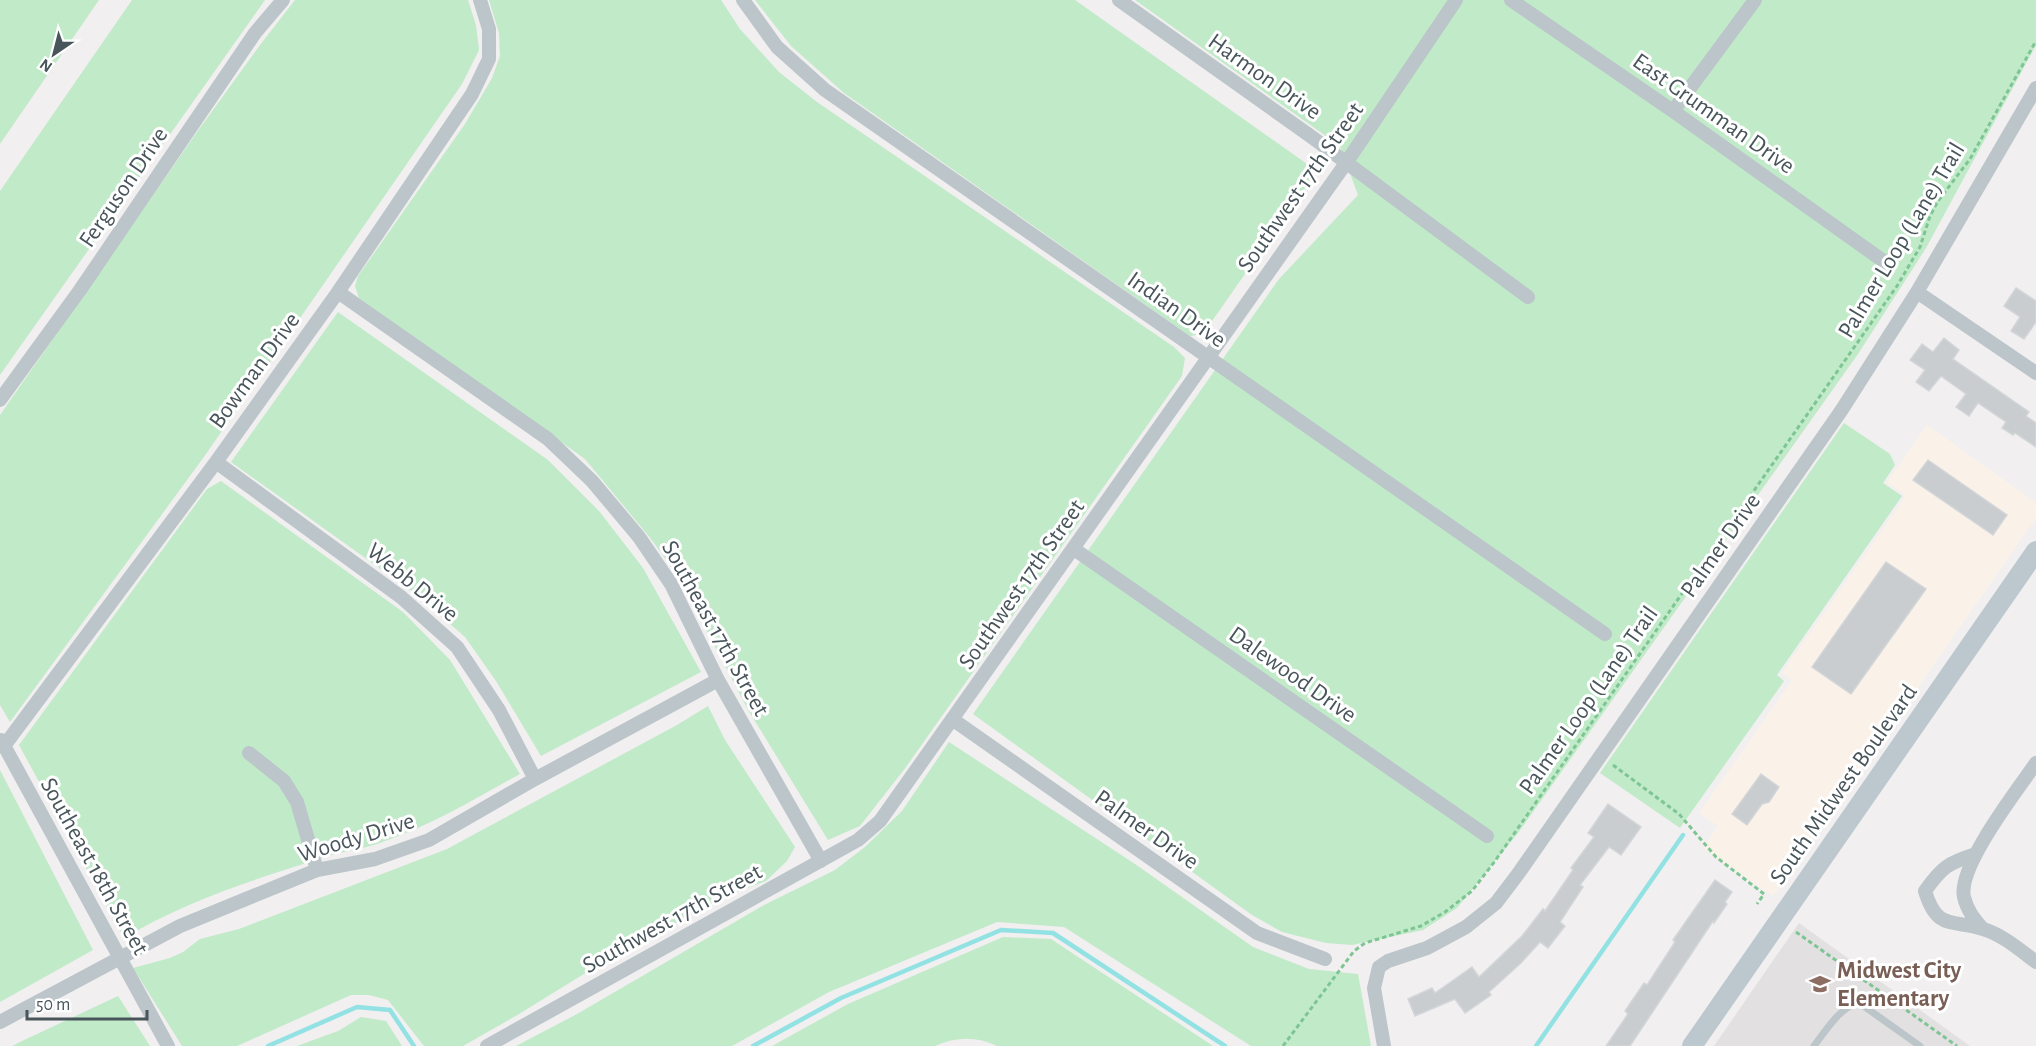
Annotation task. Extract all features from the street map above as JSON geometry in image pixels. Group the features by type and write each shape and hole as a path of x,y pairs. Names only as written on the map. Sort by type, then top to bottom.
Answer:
{"main road":[{"name":"South Midwest Boulevard","path":"1694,1045 2036,550"}],"street":[{"name":"Ferguson Drive","path":"0,399 80,290 255,33 283,0"},
{"name":"Bowman Drive","path":"2,742 216,462 338,292 472,94 489,59 489,29 480,0"},
{"name":"Indian Drive","path":"743,0 777,47 825,90 1605,634"},
{"name":"Harmon Drive","path":"1119,0 1528,297"},
{"name":"Southwest 17th Street","path":"487,1046 858,840 880,821 1346,163 1456,0"},
{"name":"East Grumman Drive","path":"1511,0 1673,111 1889,265"},
{"path":"1673,111 1755,0"},
{"name":"Palmer Drive","path":"1384,1046 1374,988 1379,967 1388,961 1426,948 1466,927 1496,903 1518,874 1841,411 1917,292 2036,88"},
{"name":"Southeast 17th Street","path":"338,292 548,439 592,481 639,537 671,584 718,680 821,861"},
{"path":"1917,292 2036,373"},
{"name":"Webb Drive","path":"216,462 401,597 457,647 499,710 535,779"},
{"name":"Dalewood Drive","path":"1074,549 1487,836"},
{"name":"Woody Drive","path":"0,1022 180,926 317,870 375,859 429,840 535,779 718,680"},
{"name":"Palmer Drive","path":"952,720 1257,933 1325,959"},
{"name":"Southeast 18th Street","path":"2,742 168,1046"},
{"path":"249,753 284,781 297,802 317,870"},
{"path":"1983,929 1971,916 1963,895 1967,873 1988,833 2036,763"},
{"path":"1976,854 1949,863 1925,891 1929,905 1940,919 1983,929 2005,940 2036,962"}],"lane":[{"path":"1814,1046 1848,1005 1858,1002 1920,1046"}],"path":[{"name":"Palmer Loop (Lane) Trail","path":"1283,1046 1354,951 1365,943 1421,926 1444,912 1472,891 1495,861 1897,286 1920,247 1930,216 1938,201 1970,159 2036,40"},
{"path":"1613,765 1679,814 1716,857 1764,894 1757,904"},
{"path":"1796,932 1958,1046"}],"shaded area":[{"path":"1927,425 2036,503 2036,518 1773,896 1703,848 1718,826 1699,813 1792,680 1782,673 1906,496 1887,482"},
{"name":"Midwest City Elementary","path":"1799,923 1970,1046 1714,1046"}],"green space":[{"path":"0,0 99,0 0,144"},
{"path":"132,0 265,0 0,375 0,191"},
{"path":"295,0 468,0 476,25 479,50 462,84 206,454 10,722 0,705 0,415 197,132"},
{"path":"489,0 721,0 740,29 779,72 817,102 1174,347 1185,358 1182,376 906,767 860,826 828,840 747,708 678,576 651,539 585,459 359,298 355,286 358,276 465,124 492,78 500,56 499,33"},
{"path":"755,0 1075,0 1317,171 1203,334 1190,336 844,93 791,46"},
{"path":"1135,0 2036,0 2036,45 1926,248 1858,354 1518,833 1457,908 1423,930 1352,945 1326,943 1282,932 1252,915 973,714 1279,279 1358,195 1340,146"},
{"path":"338,312 548,460 599,511 643,568 701,672 541,756 496,681 465,637 417,595 231,462"},
{"path":"1844,423 1890,454 1895,465 1883,483 1902,496 1777,675 1784,681 1680,828 1600,773"},
{"path":"221,481 403,612 450,660 520,774 402,835 305,863 225,890 173,912 124,938 19,745 207,489"},
{"path":"708,706 725,740 795,847 787,861 766,881 735,893 626,948 463,1046 424,1046 388,1000 369,995 351,995 237,1046 182,1046 133,968 170,958 183,952 200,939 239,929 447,849"},
{"path":"949,742 1135,864 1253,947 1309,969 1358,974 1371,1046 1251,1046 1064,927 997,922 829,992 732,1046 516,1046 577,1014 764,905 835,870 865,847 902,811"},
{"path":"0,770 93,950 0,1002"},
{"path":"1003,937 1051,939 1213,1046 997,1046 966,1039 935,1046 772,1046 848,1004"},
{"path":"118,996 150,1046 12,1046 20,1042"},
{"path":"361,1017 386,1021 402,1046 297,1046 338,1031"}],"building":[{"path":"2016,288 2036,301 2036,322 2024,339 2011,331 2020,317 2004,306"},
{"path":"1944,338 1959,350 1953,359 2029,412 2026,416 2036,423 2036,447 2015,433 2013,435 2002,428 2006,422 1978,403 1969,416 1956,407 1966,394 1941,376 1929,391 1916,382 1925,370 1910,360 1922,344 1933,352"},
{"path":"1928,460 2007,515 1993,535 1913,480"},
{"path":"1886,562 1926,589 1851,694 1812,667"},
{"path":"1761,774 1779,787 1769,802 1762,804 1747,825 1732,814"},
{"path":"1608,804 1641,827 1621,855 1609,847 1580,885 1583,887 1560,922 1565,926 1548,948 1540,942 1489,992 1491,995 1465,1013 1455,999 1415,1016 1408,999 1432,988 1435,993 1472,967 1479,977 1522,936 1543,909 1545,911 1573,870 1571,868 1594,837 1588,833"},
{"path":"1715,880 1732,892 1725,902 1727,904 1714,923 1713,921 1630,1046 1606,1046 1628,1014 1625,1011 1644,983 1647,985 1675,942 1673,940"}],"waterway":[{"path":"1536,1046 1683,835"},
{"path":"753,1046 841,998 1001,930 1053,933 1225,1046"},
{"path":"268,1046 357,1007 390,1010 414,1046"}],"place":[{"name":"Midwest City Elementary","path":"1820,984"}]}
